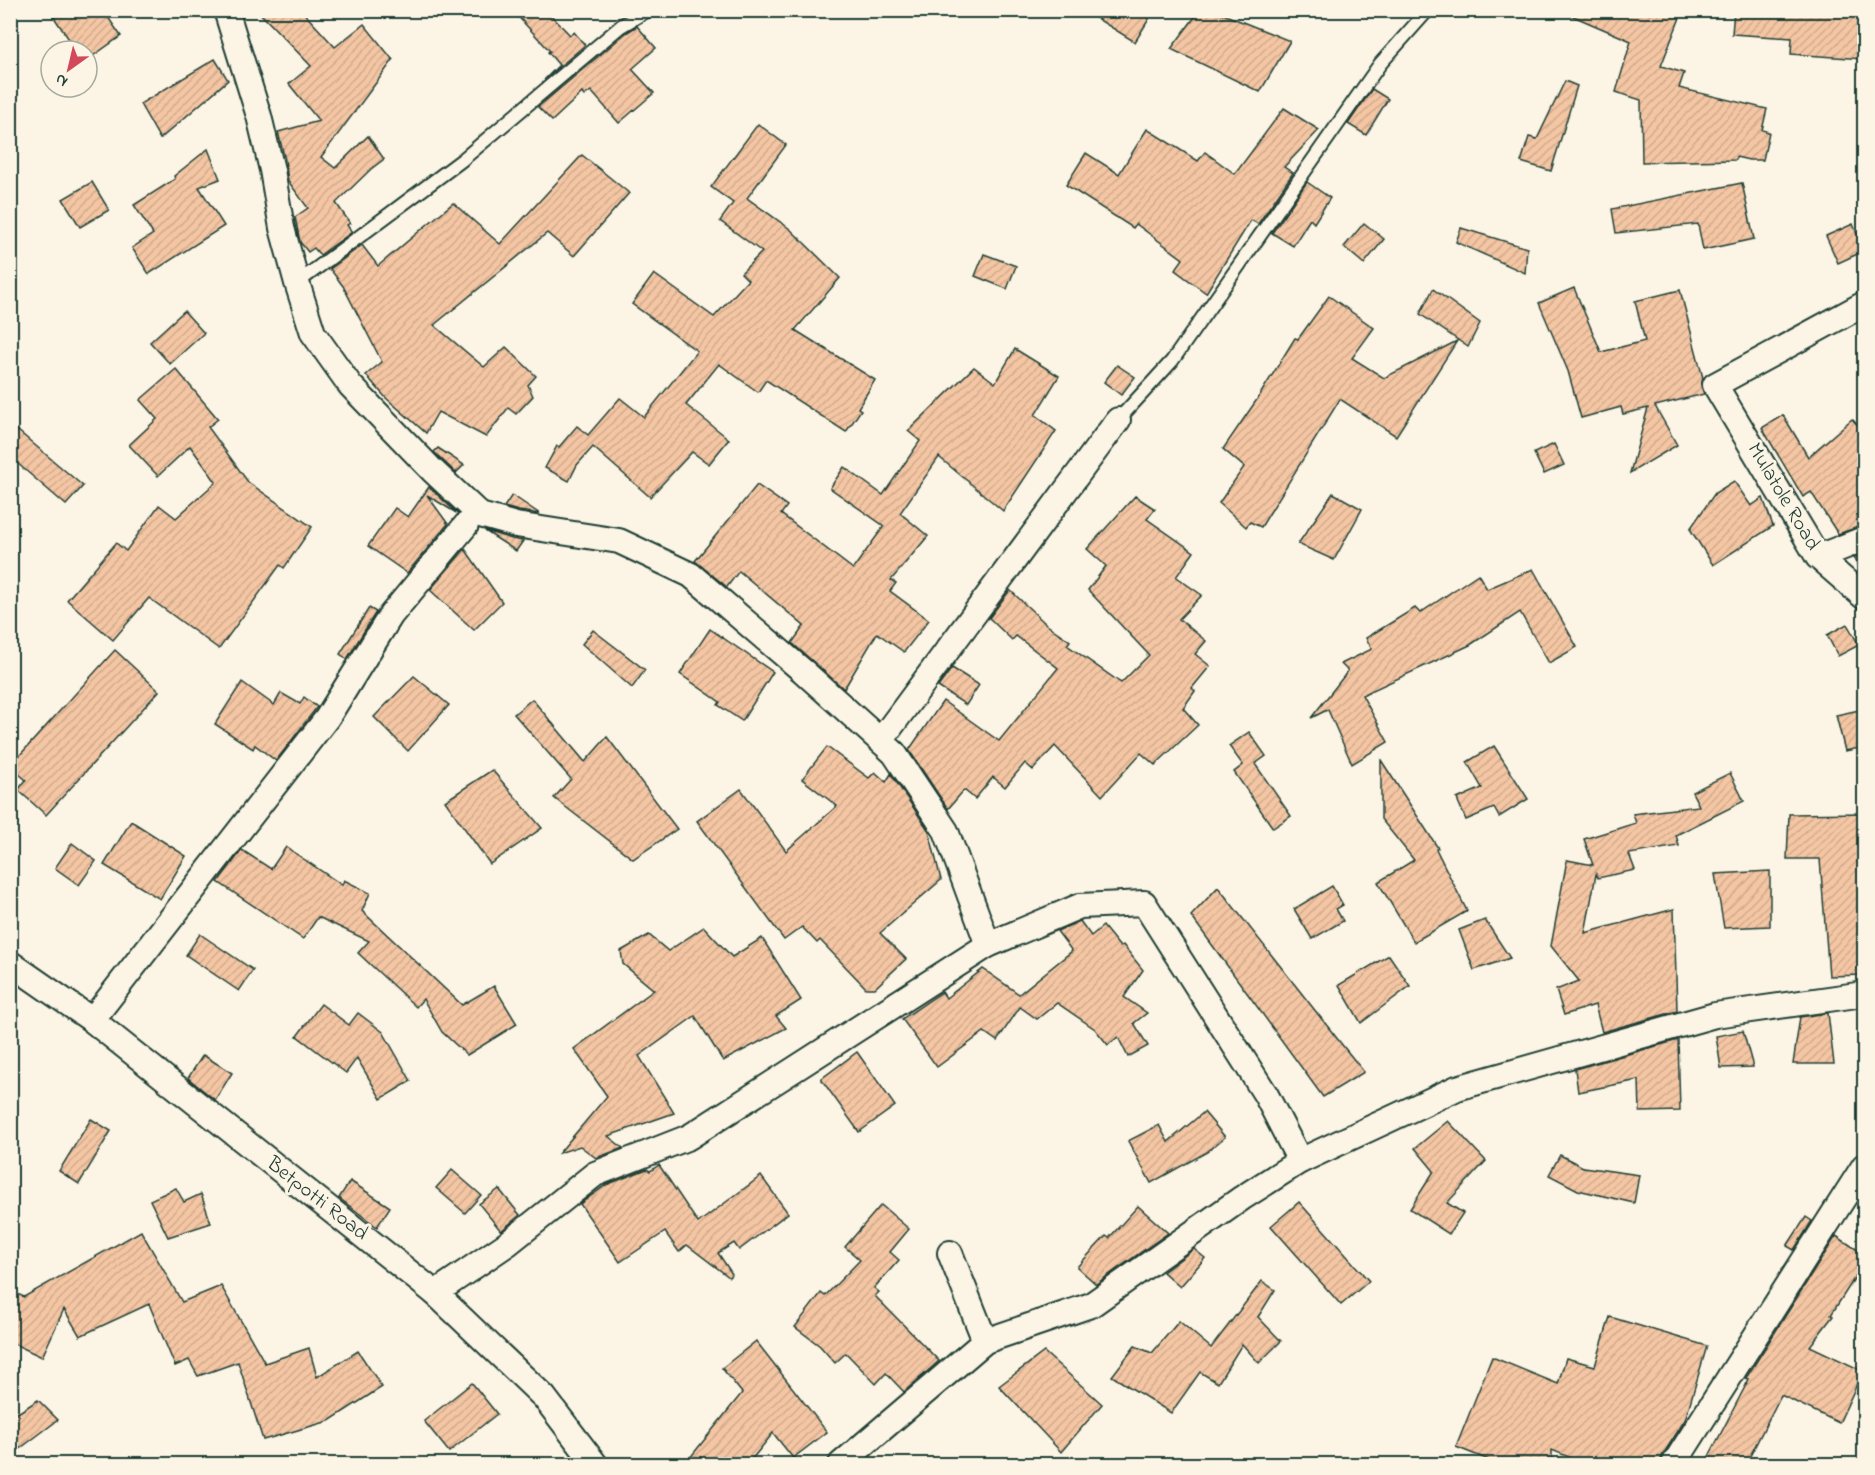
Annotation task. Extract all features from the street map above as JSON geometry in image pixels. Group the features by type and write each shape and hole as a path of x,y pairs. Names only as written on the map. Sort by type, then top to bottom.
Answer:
{"street":[{"path":"225,10 259,116 272,170 282,228 297,283 314,333 350,385 433,471 480,515 516,525 619,542 691,575 881,740 894,753 946,831 988,945"},
{"name":"Mulatole Road","path":"1864,304 1715,386 1818,557 1864,597"},
{"path":"881,740 1118,420"},
{"path":"92,1020 327,718 391,615 466,525"},
{"path":"1818,557 1864,539"},
{"path":"435,1293 507,1244 594,1174 689,1137 988,945 1080,906 1144,903 1266,1095 1300,1161"},
{"name":"Betpotti Road","path":"10,963 92,1020 435,1293 544,1397 595,1464"},
{"path":"841,1464 985,1341 1091,1305 1242,1198 1300,1161 1457,1089 1715,1015 1864,994"},
{"path":"1674,1464 1864,1166"},
{"path":"950,1253 985,1341"}],"lane":[{"path":"297,283 462,160 621,26 648,10"},
{"path":"1118,420 1172,361 1380,64 1428,10"}],"building":[{"path":"49,10 103,10 121,36 99,52 99,39 69,39"},
{"path":"257,10 301,10 335,47 364,24 393,60 321,157 335,168 368,136 384,159 336,203 350,223 347,225 352,232 320,255 314,248 308,252 300,242 295,217 308,208 288,181 278,132 319,121 289,84 311,66"},
{"path":"512,10 546,10 570,35 574,32 585,45 544,80 559,65 548,52 550,51"},
{"path":"1083,10 1134,10 1149,19 1135,42"},
{"path":"1200,10 1213,10 1290,41 1260,92 1171,49"},
{"path":"1559,10 1683,10 1661,66 1684,73 1679,88 1767,109 1762,130 1769,132 1763,160 1736,157 1736,160 1642,162 1641,100 1616,92 1631,41"},
{"path":"1734,10 1864,10 1864,59 1791,54 1792,38 1732,34"},
{"path":"637,26 656,48 632,69 654,93 619,123 591,91 584,96 582,93 552,121 538,107 626,33"},
{"path":"215,59 228,80 160,139 140,104"},
{"path":"1565,81 1577,86 1551,171 1521,162 1529,137 1537,139"},
{"path":"1372,89 1388,99 1366,135 1348,124"},
{"path":"1284,108 1319,130 1284,167 1293,173 1258,224 1251,220 1206,293 1175,270 1183,259 1136,224 1133,228 1066,185 1086,153 1119,174 1147,129 1198,161 1205,152 1235,174"},
{"path":"758,124 786,145 747,198 790,229 840,278 795,330 875,380 858,408 861,410 846,432 766,380 758,392 719,364 686,405 729,439 709,464 692,452 650,497 593,447 577,465 569,481 545,468 557,446 559,447 577,426 588,435 620,398 644,417 697,351 632,304 654,274 714,317 748,280 741,273 762,252 720,221 733,203 711,187"},
{"path":"208,149 220,179 199,187 224,226 149,274 132,248 153,234 134,205 175,179 174,176"},
{"path":"582,155 629,193 574,256 547,233 434,325 484,367 506,347 536,376 528,385 533,396 516,414 508,408 486,437 438,412 426,433 386,398 366,375 382,362 343,286 330,269 362,245 378,266 453,203 500,244"},
{"path":"92,182 109,210 80,227 63,199"},
{"path":"1307,182 1330,198 1314,223 1310,219 1293,246 1272,233"},
{"path":"1742,183 1754,239 1703,250 1698,224 1616,233 1612,209"},
{"path":"1364,223 1384,239 1364,264 1344,247"},
{"path":"1853,224 1864,251 1838,263 1826,236"},
{"path":"1461,228 1527,248 1525,273 1456,242"},
{"path":"984,254 1016,266 1007,289 975,276"},
{"path":"1574,288 1601,352 1645,341 1635,301 1680,290 1703,378 1701,386 1704,394 1655,406 1677,445 1630,473 1648,408 1623,414 1621,407 1581,418 1568,371 1539,303"},
{"path":"1433,289 1480,323 1468,347 1420,314"},
{"path":"1329,296 1374,328 1352,358 1384,378 1457,341 1396,436 1340,399 1261,527 1250,522 1246,527 1219,503 1244,467 1223,449 1295,338 1298,339"},
{"path":"184,311 204,333 170,364 150,342"},
{"path":"1015,349 1059,376 1035,415 1056,431 1003,511 939,457 900,513 928,536 891,580 896,583 890,591 929,620 904,652 877,633 844,689 792,643 804,626 739,571 727,587 695,561 757,485 787,506 781,514 853,569 884,526 830,488 844,467 883,495 920,441 908,431 974,367 995,383"},
{"path":"1117,365 1135,377 1121,395 1104,382"},
{"path":"176,369 218,419 208,427 248,482 312,527 284,568 280,565 219,649 149,598 113,640 67,600 116,543 126,551 159,505 176,518 216,482 190,446 158,476 129,445 157,419 140,400"},
{"path":"1783,415 1808,457 1852,419 1864,432 1864,525 1838,534 1811,492 1803,497 1762,428"},
{"path":"10,424 83,486 66,505 10,457"},
{"path":"1554,444 1564,465 1544,474 1534,453"},
{"path":"438,448 464,465 456,473 434,452"},
{"path":"1734,481 1751,506 1763,498 1773,526 1713,565 1690,529 1715,493"},
{"path":"429,487 458,514 427,495 448,524 407,573 368,546 395,508 408,517"},
{"path":"1333,493 1362,509 1334,560 1298,544"},
{"path":"512,495 540,514 504,507"},
{"path":"1135,496 1155,509 1147,519 1194,552 1176,577 1202,595 1179,619 1206,641 1195,654 1210,666 1192,688 1195,691 1183,708 1198,725 1155,765 1141,753 1102,796 1055,746 1033,770 1025,763 1005,787 993,777 975,799 964,790 948,809 909,750 943,701 999,741 1058,668 1016,636 1012,640 989,618 1010,590 1047,625 1070,641 1067,645 1121,683 1149,655 1088,590 1106,566 1087,549"},
{"path":"485,531 512,539 523,541 516,551"},
{"path":"465,549 502,602 474,630 430,590"},
{"path":"1864,554 1864,574 1854,558"},
{"path":"1533,569 1577,647 1549,663 1520,612 1470,645 1362,695 1388,742 1352,764 1329,709 1311,718 1348,671 1341,664 1372,649 1366,638 1415,608 1420,613 1478,574 1487,589"},
{"path":"369,608 376,612 347,659 340,654"},
{"path":"1847,624 1859,645 1838,656 1827,635"},
{"path":"710,629 773,672 742,721 718,705 720,702 680,674"},
{"path":"593,630 645,670 632,688 582,644"},
{"path":"115,650 159,691 46,815 18,790 26,780 10,766"},
{"path":"952,668 979,685 966,705 938,687"},
{"path":"414,676 449,705 408,751 374,717"},
{"path":"242,682 274,705 281,693 300,704 304,697 317,707 276,761 255,745 253,749 215,724"},
{"path":"532,699 585,762 607,737 677,829 633,859 554,798 571,779 514,714"},
{"path":"1864,709 1864,747 1845,751 1836,715"},
{"path":"1249,732 1266,756 1255,764 1291,816 1273,828 1234,772 1243,765 1229,746"},
{"path":"1494,746 1528,799 1499,817 1494,808 1466,820 1457,799 1482,788 1467,762"},
{"path":"827,747 869,778 875,772 886,782 891,774 929,831 941,880 880,933 906,959 875,988 866,988 820,940 817,943 802,927 784,940 697,821 741,789 786,851 837,806 802,779"},
{"path":"1381,760 1438,848 1436,849 1467,911 1414,942 1378,882 1414,860 1381,819"},
{"path":"492,770 542,828 490,864 445,801"},
{"path":"1730,773 1744,801 1676,835 1679,846 1629,854 1635,870 1598,878 1596,874 1585,933 1674,909 1677,1011 1602,1032 1595,1005 1564,1015 1556,990 1579,981 1551,946 1567,860 1593,865 1584,839 1636,823 1633,814 1699,806 1692,792"},
{"path":"1864,813 1864,975 1829,976 1820,859 1787,859 1789,814"},
{"path":"131,821 186,856 160,899 104,865"},
{"path":"72,843 96,861 79,885 55,868"},
{"path":"286,847 342,885 344,880 370,893 362,911 462,1005 494,986 517,1024 467,1055 442,1032 423,999 416,1007 358,953 369,941 318,917 303,939 218,882 242,850 271,869"},
{"path":"1770,871 1770,926 1724,928 1715,874"},
{"path":"1332,886 1343,905 1336,909 1343,921 1312,939 1294,909"},
{"path":"1218,887 1364,1072 1323,1097 1191,916"},
{"path":"1485,920 1510,958 1474,970 1459,930"},
{"path":"1080,921 1091,936 1103,926 1120,947 1123,945 1143,970 1124,997 1147,1013 1134,1023 1148,1046 1128,1057 1118,1037 1108,1045 1095,1029 1057,1003 1037,1019 1020,1007 997,1041 984,1032 937,1067 902,1019 942,992 946,998 983,969 1019,994 1072,951 1057,931"},
{"path":"704,927 732,957 762,938 801,1000 776,1016 786,1028 723,1061 695,1016 639,1056 674,1113 608,1136 623,1148 596,1158 580,1146 559,1153 607,1096 574,1049 654,990 623,964 621,951 649,935 668,951"},
{"path":"200,934 253,970 239,991 186,955"},
{"path":"1389,955 1410,986 1361,1023 1339,985"},
{"path":"321,1004 349,1025 358,1013 383,1032 411,1081 381,1099 357,1058 346,1073 297,1036"},
{"path":"1828,1013 1834,1064 1793,1064 1800,1017"},
{"path":"1743,1031 1753,1067 1721,1068 1716,1036"},
{"path":"1678,1040 1680,1111 1640,1112 1639,1080 1578,1092 1575,1069"},
{"path":"857,1052 895,1106 859,1132 821,1079"},
{"path":"203,1055 232,1073 215,1100 188,1078"},
{"path":"1204,1112 1225,1137 1207,1152 1151,1183 1128,1141 1159,1125 1168,1142"},
{"path":"91,1119 111,1131 79,1184 59,1171"},
{"path":"1448,1121 1486,1161 1447,1203 1463,1213 1449,1234 1410,1209 1434,1171 1415,1148"},
{"path":"1560,1155 1583,1167 1639,1175 1634,1203 1578,1190 1549,1175"},
{"path":"659,1165 698,1223 761,1176 788,1213 739,1250 734,1243 718,1253 732,1274 729,1277 687,1245 679,1252 665,1232 620,1262 580,1204 606,1185 647,1169 650,1171"},
{"path":"452,1170 481,1195 465,1213 436,1188"},
{"path":"350,1181 390,1207 377,1227 339,1198"},
{"path":"176,1188 184,1202 201,1194 211,1223 168,1237 150,1200"},
{"path":"499,1189 520,1215 501,1231 479,1204"},
{"path":"1299,1202 1369,1281 1341,1305 1271,1226"},
{"path":"881,1205 909,1229 890,1252 899,1260 874,1288 879,1292 875,1296 939,1361 904,1392 886,1373 876,1384 846,1353 835,1363 820,1346 795,1327 821,1293 825,1296 860,1260 845,1247"},
{"path":"1138,1206 1168,1233 1096,1284 1077,1267 1106,1236 1109,1238"},
{"path":"1806,1217 1812,1221 1794,1250 1787,1246"},
{"path":"141,1231 182,1302 221,1286 265,1363 309,1348 317,1377 358,1351 382,1387 329,1421 263,1440 238,1362 198,1376 189,1360 175,1366 149,1304 80,1336 64,1309 42,1357 10,1342 10,1291 24,1297"},
{"path":"1836,1236 1864,1254 1864,1263 1831,1315 1833,1316 1810,1346 1863,1371 1839,1423 1781,1395 1746,1464 1705,1464 1749,1379 1746,1378"},
{"path":"1194,1249 1205,1258 1180,1287 1163,1272"},
{"path":"1262,1281 1275,1290 1258,1317 1281,1341 1259,1363 1242,1344 1218,1383 1200,1372 1171,1413 1112,1376 1135,1346 1152,1353 1179,1321 1211,1348"},
{"path":"1610,1317 1707,1346 1685,1420 1662,1456 1660,1464 1586,1464 1552,1450 1552,1464 1499,1464 1456,1447 1492,1357 1558,1384 1566,1358 1595,1366"},
{"path":"756,1341 827,1432 793,1458 773,1433 748,1464 685,1464 742,1393 722,1368"},
{"path":"1044,1352 1102,1404 1061,1452 999,1386"},
{"path":"472,1383 497,1414 449,1452 424,1421"},
{"path":"38,1400 58,1420 10,1456 10,1418"}]}
